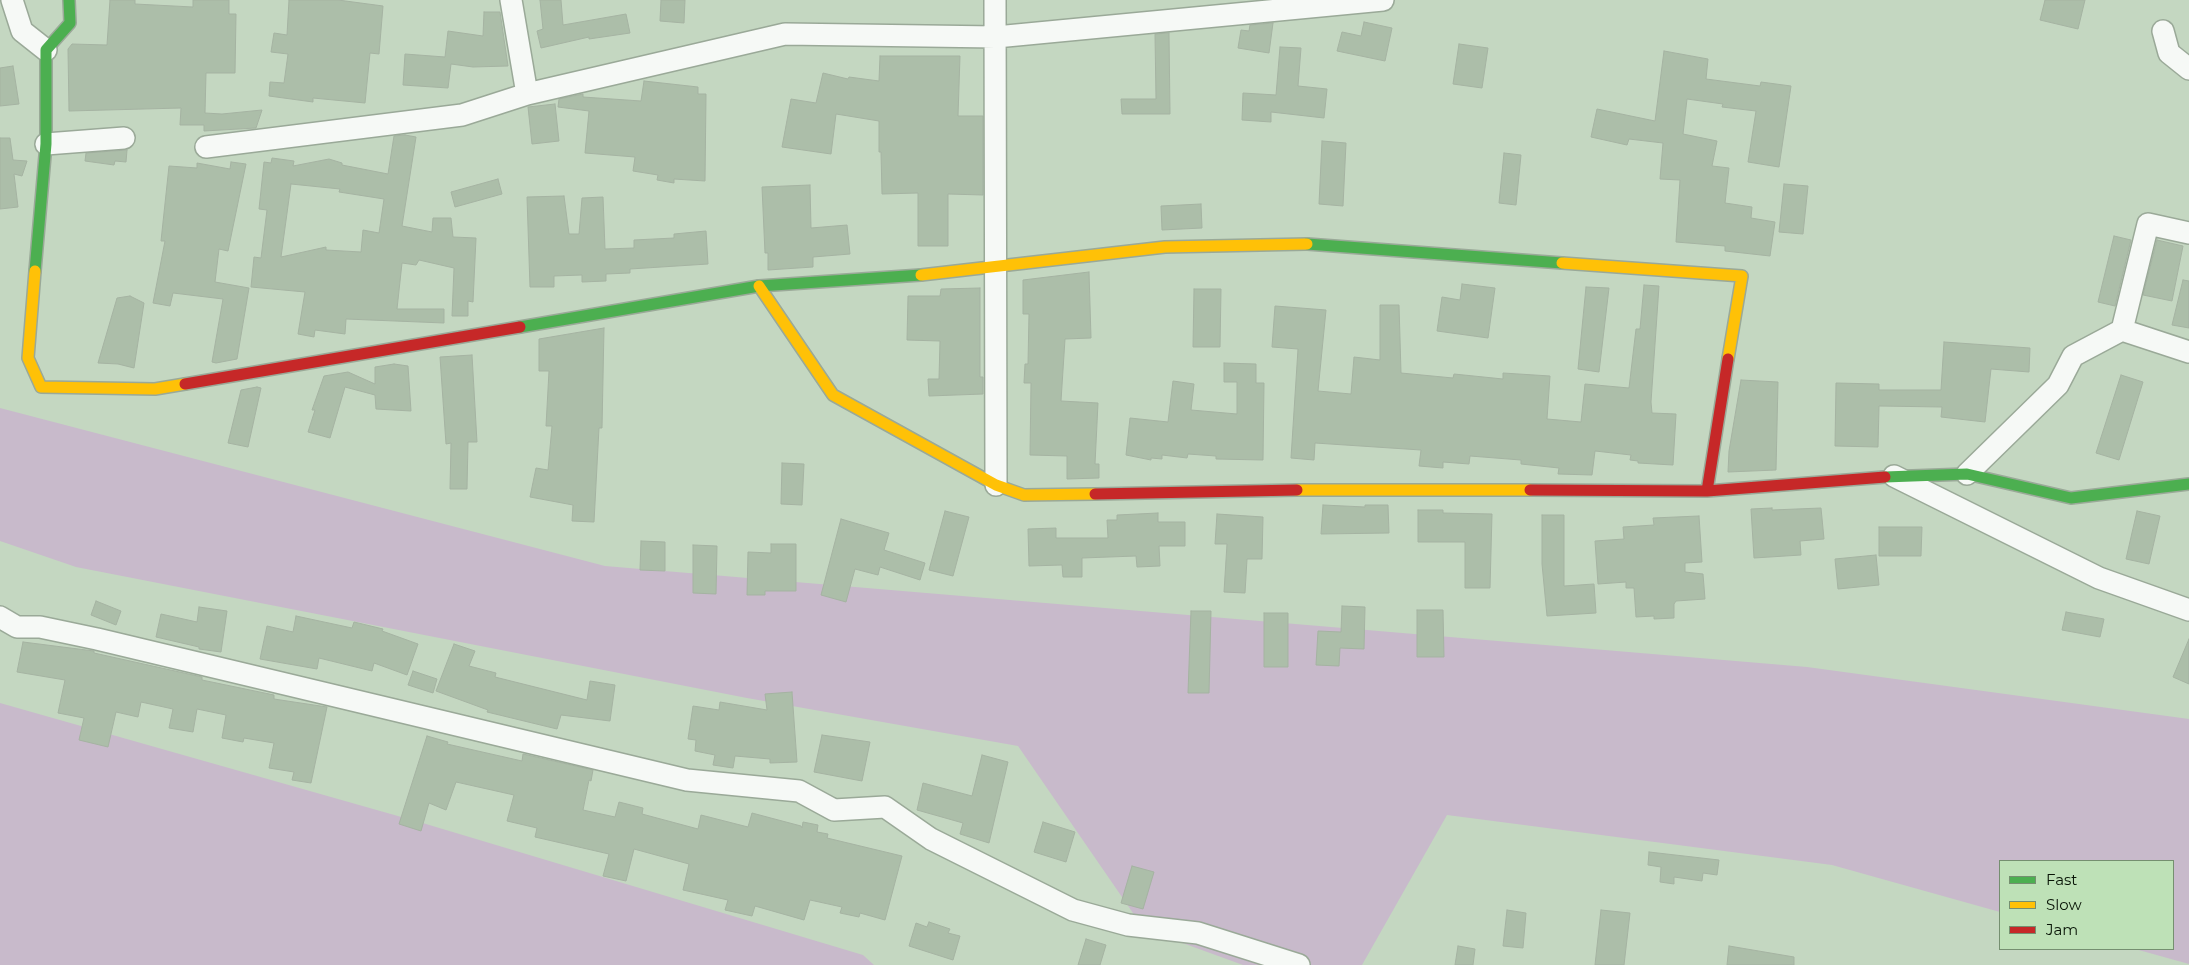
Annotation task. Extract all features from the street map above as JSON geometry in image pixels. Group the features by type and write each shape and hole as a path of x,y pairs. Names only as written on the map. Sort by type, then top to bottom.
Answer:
{"street":[{"path":"12,0 22,31 46,50"},
{"path":"69,0 70,23 46,50 46,144 28,358 41,387 155,389 759,286 959,272 1165,247 1302,244 1742,276 1707,491"},
{"path":"511,0 527,94"},
{"path":"995,0 996,485"},
{"path":"206,147 462,116 527,94 785,34 996,36 1383,0"},
{"path":"2163,31 2169,53 2189,70"},
{"path":"46,144 124,138"},
{"path":"2122,330 2148,224 2189,232"},
{"path":"759,286 833,395 996,485 1024,495 1347,489 1707,491 1894,476 1966,474 2071,498 2189,484"},
{"path":"1966,474 2058,385 2073,356 2122,330 2189,352"},
{"path":"1894,476 2099,578 2189,610"},
{"path":"0,617 17,627 40,627 97,638 687,780 799,791 834,810 885,807 931,839 1073,910 1128,925 1198,932 1299,965"}],"shaded area":[{"path":"0,408 605,566 1807,667 2189,719 2189,964 2139,950 2174,950 2174,860 1999,860 1999,912 1832,865 1447,815 1362,965 1243,965 1144,929 1018,746 747,698 76,567 0,541"},
{"path":"0,703 426,824 863,955 874,965 0,965"}],"building":[{"path":"110,0 135,0 135,4 193,7 193,0 229,0 229,14 236,14 235,73 206,73 205,113 222,114 262,110 256,128 204,131 204,125 180,125 181,108 69,111 68,49 72,44 107,45"},
{"path":"289,0 338,0 383,6 379,54 370,53 365,103 313,98 313,102 269,96 270,82 284,83 288,54 271,52 274,33 287,35"},
{"path":"540,0 561,0 563,25 626,14 630,33 589,39 589,37 541,48 537,31 543,29"},
{"path":"661,0 685,0 684,23 660,21"},
{"path":"2045,0 2085,0 2078,29 2040,20"},
{"path":"484,12 500,12 508,66 473,67 451,64 448,88 403,85 405,54 445,57 448,31 483,36"},
{"path":"1364,22 1392,28 1385,61 1337,51 1342,32 1361,36"},
{"path":"1273,23 1269,53 1238,48 1241,30 1249,31 1250,25"},
{"path":"1169,33 1170,114 1122,114 1121,99 1156,99 1155,34"},
{"path":"1459,44 1488,48 1482,88 1453,84"},
{"path":"1280,47 1301,48 1298,86 1327,89 1324,118 1271,112 1271,122 1242,120 1243,93 1276,95"},
{"path":"1664,51 1708,59 1706,79 1760,86 1761,82 1791,86 1779,167 1748,162 1756,111 1722,107 1723,104 1687,99 1683,134 1717,141 1712,166 1729,168 1725,203 1752,207 1751,218 1775,222 1770,256 1725,251 1725,246 1676,242 1680,180 1660,179 1663,143 1629,139 1627,145 1591,137 1597,109 1655,121"},
{"path":"880,56 960,56 958,116 983,116 983,195 948,194 948,246 918,246 918,193 882,194 879,121 836,114 831,154 782,147 791,99 816,103 823,73 848,79 849,77 879,81"},
{"path":"13,66 19,104 0,106 0,68"},
{"path":"644,81 698,87 698,94 706,94 705,181 674,179 674,183 657,180 658,175 633,171 635,157 585,153 589,111 558,107 559,99 583,94 583,97 641,101"},
{"path":"555,104 559,141 532,144 528,107"},
{"path":"394,136 416,137 402,226 432,232 433,218 451,218 453,237 476,238 473,302 468,301 468,316 452,316 454,268 419,260 416,265 402,263 397,309 444,309 444,323 346,319 345,334 315,330 314,337 298,334 305,292 251,287 254,257 261,258 267,210 259,209 264,162 271,163 272,158 294,161 293,166 329,159 342,163 342,165 388,174","holes":["291,184 340,189 339,192 384,199 379,233 363,230 361,252 326,250 326,247 281,257"]},
{"path":"0,138 10,138 13,160 27,161 22,176 14,174 18,207 0,209"},
{"path":"1322,141 1346,143 1343,206 1319,204"},
{"path":"127,150 126,162 115,161 114,165 85,161 86,153"},
{"path":"1504,153 1521,155 1516,205 1499,203"},
{"path":"231,162 246,164 228,251 219,249 215,282 249,288 237,359 216,363 212,362 223,299 173,293 170,306 153,303 165,241 161,241 169,166 197,168 197,163 230,169"},
{"path":"498,179 502,194 455,207 451,192"},
{"path":"1784,184 1808,186 1803,234 1779,232"},
{"path":"810,185 811,228 847,225 850,254 813,257 813,267 768,270 768,253 765,253 762,187"},
{"path":"564,196 569,234 579,234 582,198 603,197 605,249 634,248 634,240 674,238 674,234 706,231 708,264 630,269 630,273 606,274 606,281 582,282 582,275 554,276 554,287 530,287 527,197"},
{"path":"1201,204 1202,228 1162,230 1161,206"},
{"path":"2114,236 2131,240 2115,306 2098,302"},
{"path":"2157,240 2183,246 2172,301 2143,295"},
{"path":"1089,272 1091,338 1065,339 1061,401 1098,403 1095,464 1099,464 1099,478 1067,479 1067,456 1030,455 1031,383 1024,383 1025,364 1028,364 1029,314 1023,314 1023,280"},
{"path":"2183,280 2189,281 2189,328 2172,325"},
{"path":"1462,284 1495,288 1488,338 1437,331 1442,297 1460,300"},
{"path":"1644,285 1659,286 1651,402 1652,413 1676,414 1673,465 1638,463 1638,461 1630,460 1631,455 1595,451 1592,475 1558,474 1559,468 1521,464 1521,460 1470,456 1469,464 1443,462 1443,468 1419,466 1421,450 1315,443 1314,460 1291,458 1298,349 1272,347 1275,306 1326,310 1318,391 1351,394 1354,357 1380,360 1380,305 1399,305 1401,373 1453,378 1454,374 1503,379 1503,373 1550,376 1547,419 1581,422 1585,384 1629,388 1636,329 1640,329"},
{"path":"1586,287 1609,288 1599,372 1578,369"},
{"path":"980,288 980,377 983,377 983,394 929,396 928,379 939,379 940,341 907,340 908,296 940,296 941,289"},
{"path":"1194,289 1221,289 1220,347 1193,347"},
{"path":"130,296 144,303 134,368 118,364 98,363 117,298"},
{"path":"604,328 602,428 599,428 594,522 572,521 573,505 530,497 536,468 548,470 552,426 546,426 549,371 539,371 539,339"},
{"path":"1944,342 2030,348 2029,372 1991,369 1985,422 1941,417 1942,407 1879,406 1878,447 1835,446 1836,383 1879,384 1879,390 1941,390"},
{"path":"472,355 477,442 468,442 467,489 450,489 451,443 446,444 440,357"},
{"path":"1224,363 1256,364 1256,383 1264,383 1263,460 1216,459 1216,456 1188,454 1187,458 1162,455 1162,459 1151,458 1151,460 1126,455 1130,418 1168,422 1173,381 1194,384 1191,410 1237,414 1237,382 1224,382"},
{"path":"394,364 408,366 411,411 376,409 375,395 345,387 330,438 308,432 315,410 312,410 324,376 348,372 375,384 375,367"},
{"path":"2121,375 2143,382 2119,460 2096,453"},
{"path":"1741,380 1778,382 1776,470 1728,472 1729,451"},
{"path":"261,388 248,447 228,443 241,390"},
{"path":"782,463 804,464 802,505 781,504"},
{"path":"1323,505 1365,507 1365,505 1388,505 1389,533 1321,534"},
{"path":"1772,508 1772,510 1821,508 1824,539 1800,541 1801,555 1754,558 1751,509"},
{"path":"1418,510 1443,510 1443,513 1492,514 1490,588 1465,588 1465,542 1418,542"},
{"path":"945,511 969,517 953,576 929,570"},
{"path":"2137,511 2160,516 2149,564 2126,559"},
{"path":"1158,513 1158,522 1185,522 1185,546 1159,546 1160,566 1137,567 1136,556 1082,558 1082,577 1063,577 1062,565 1029,566 1028,529 1056,528 1056,538 1108,538 1107,520 1117,520 1117,515"},
{"path":"1217,514 1263,517 1262,559 1247,559 1245,593 1224,592 1227,544 1215,544"},
{"path":"1542,515 1564,515 1564,586 1594,584 1596,613 1547,616 1542,564"},
{"path":"1699,516 1702,562 1685,563 1685,572 1703,574 1705,599 1676,601 1674,604 1674,618 1654,619 1654,616 1636,617 1634,588 1626,588 1626,582 1598,584 1595,541 1624,539 1623,527 1654,525 1653,518"},
{"path":"841,519 889,533 884,550 925,563 920,580 880,567 878,575 855,569 846,602 821,595"},
{"path":"1879,527 1922,527 1921,556 1879,556"},
{"path":"641,541 665,542 665,571 640,570"},
{"path":"771,544 796,544 796,591 765,591 765,595 747,595 748,552 771,553"},
{"path":"693,545 717,546 716,594 693,593"},
{"path":"1876,555 1879,585 1838,589 1835,559"},
{"path":"96,601 121,611 116,625 91,615"},
{"path":"1342,606 1365,607 1364,649 1340,648 1339,666 1316,665 1318,631 1341,632"},
{"path":"199,607 227,611 221,652 199,649 199,647 156,637 161,614 197,622"},
{"path":"1417,610 1443,610 1444,657 1417,657"},
{"path":"1191,611 1211,611 1209,693 1188,693"},
{"path":"2066,612 2104,619 2100,637 2062,630"},
{"path":"1264,613 1288,613 1288,667 1264,667"},
{"path":"296,616 352,628 354,622 383,629 382,631 418,644 407,675 374,663 372,671 319,658 317,669 260,659 267,626 293,632"},
{"path":"2189,639 2189,684 2173,677"},
{"path":"23,642 94,651 94,653 202,677 202,680 274,695 274,699 327,707 311,783 292,780 294,772 269,768 274,743 244,738 243,742 222,738 226,715 197,709 193,732 169,728 173,709 141,702 138,717 116,712 108,747 79,740 84,718 58,713 65,680 17,672"},
{"path":"454,644 475,651 469,666 496,673 495,677 587,700 590,681 615,685 610,721 561,715 557,729 487,712 488,710 436,691"},
{"path":"413,671 437,679 433,693 408,685"},
{"path":"792,692 797,762 770,763 770,759 735,756 733,768 713,765 715,755 695,751 696,740 688,739 693,706 719,710 720,702 767,710 765,694"},
{"path":"822,735 870,742 862,781 814,772"},
{"path":"427,736 448,742 447,744 522,761 523,754 593,770 583,810 615,817 619,802 643,808 642,814 698,829 701,815 748,827 752,813 801,826 802,828 803,822 818,825 817,832 828,834 827,838 902,856 885,920 860,913 859,917 840,913 842,907 810,900 804,920 755,906 752,916 725,910 728,900 683,890 689,864 634,849 626,881 603,876 609,854 535,837 537,828 507,821 514,795 456,782 446,810 429,803 421,831 399,824"},
{"path":"982,755 1008,762 989,843 960,834 963,823 917,810 923,783 972,796"},
{"path":"1043,822 1075,832 1066,862 1034,852"},
{"path":"1649,852 1719,860 1717,875 1703,873 1702,881 1674,877 1674,884 1660,882 1661,867 1648,865"},
{"path":"1132,866 1154,872 1143,909 1121,903"},
{"path":"1507,910 1526,913 1523,948 1503,946"},
{"path":"1601,910 1630,913 1624,965 1595,965"},
{"path":"929,922 950,929 948,933 960,936 953,960 909,946 916,923 927,927"},
{"path":"1086,939 1106,945 1100,965 1078,965"},
{"path":"1458,946 1475,949 1473,965 1455,965"},
{"path":"1729,946 1794,957 1794,965 1727,965"}],"traffic: fast":[{"path":"35,271 46,144 46,50 70,23 69,0"},
{"path":"1307,244 1562,263"},
{"path":"520,327 759,286 921,275"},
{"path":"1885,477 1967,474 2071,498 2189,484"}],"traffic: slow":[{"path":"921,275 1165,247 1307,244"},
{"path":"1562,263 1742,276 1728,359"},
{"path":"35,271 28,358 41,387 155,389 185,384"},
{"path":"759,286 833,395 996,485 1024,495 1095,494"},
{"path":"1297,490 1530,490"}],"traffic: jam":[{"path":"185,384 520,327"},
{"path":"1707,491 1728,359"},
{"path":"1530,490 1707,491 1885,477"},
{"path":"1095,494 1297,490"}]}
